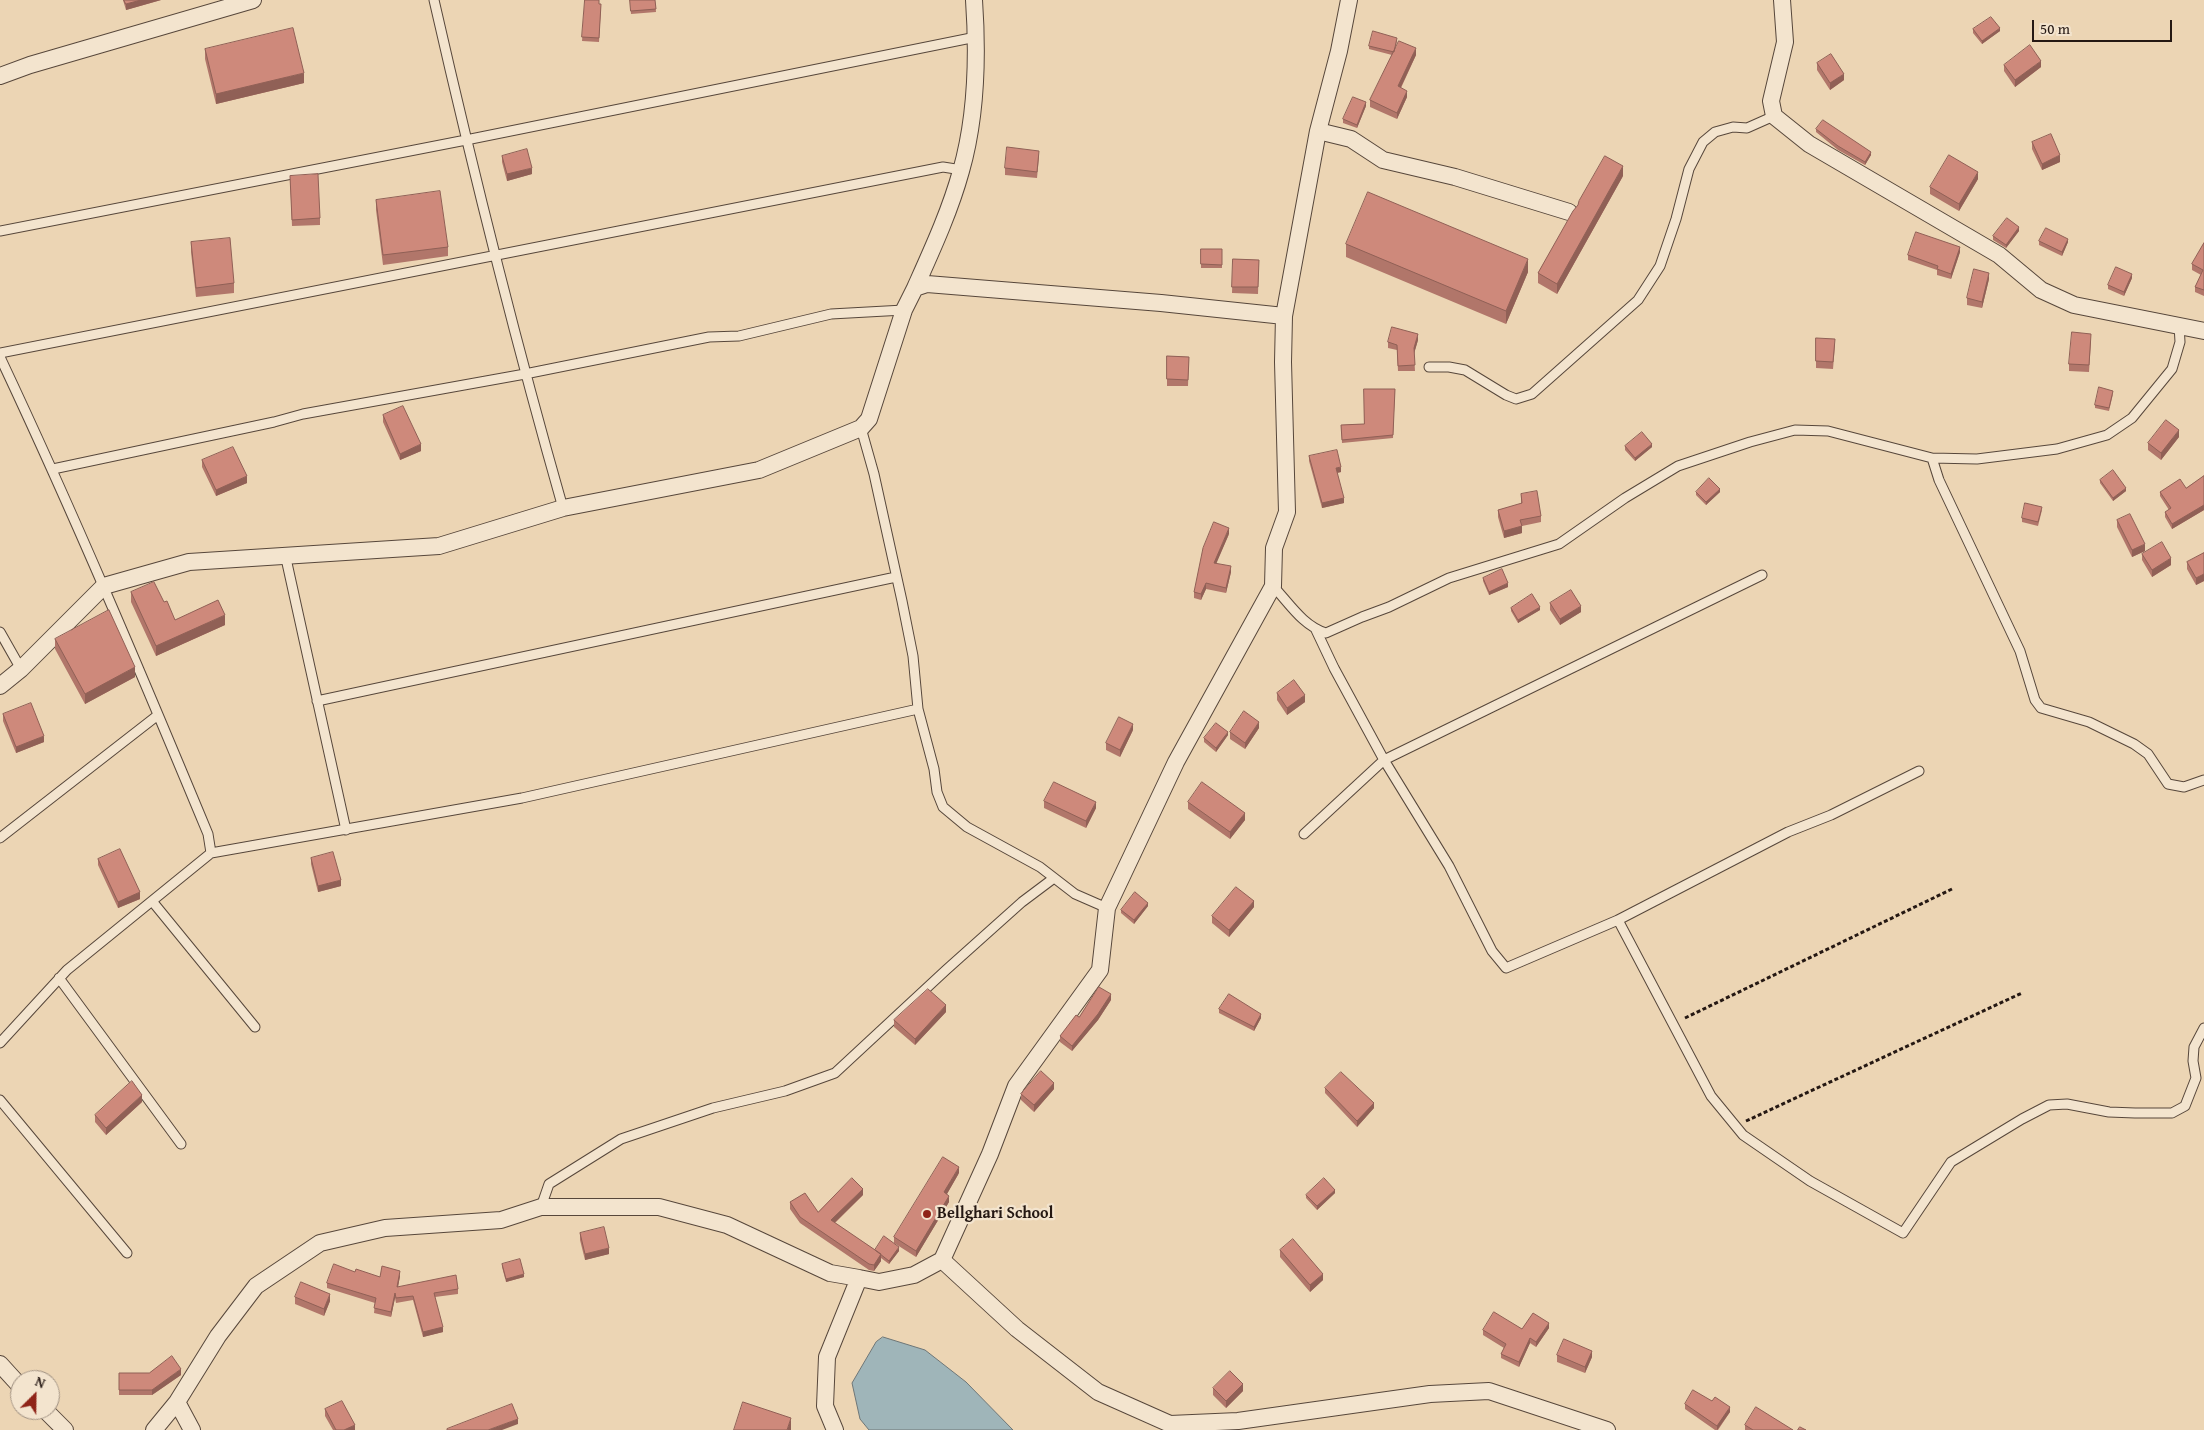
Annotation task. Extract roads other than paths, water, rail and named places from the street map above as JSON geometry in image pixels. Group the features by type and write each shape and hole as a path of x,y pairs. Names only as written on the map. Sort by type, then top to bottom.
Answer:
{"street":[{"path":"0,76 30,65 252,0"},
{"path":"0,686 21,669 104,586 189,562 285,554 439,546 563,508 759,470 862,428 869,419 904,310 916,288 943,225 962,170 972,116 976,37 974,0"},
{"path":"154,1430 177,1402 218,1336 256,1286 320,1244 385,1228 501,1220 541,1207 659,1207 727,1225 830,1272 879,1282 914,1275 942,1260 990,1154 1016,1086 1100,970 1107,908 1176,762 1273,586 1274,548 1287,512 1283,362 1284,316 1318,131 1339,51 1349,0"},
{"path":"1782,0 1785,42 1771,101 1774,116 1809,144 1999,255 2041,290 2074,305 2204,330"},
{"path":"1318,131 1351,139 1383,160 1455,177 1569,212"},
{"path":"916,288 928,284 1161,303 1284,316"},
{"path":"942,1260 1017,1329 1098,1392 1170,1424 1238,1421 1430,1394 1489,1391 1607,1430"},
{"path":"835,1430 825,1406 827,1357 858,1278"},
{"path":"177,1402 192,1430"},
{"path":"55,1420 65,1430"}],"lane":[{"path":"434,0 495,256 525,374 563,508"},
{"path":"0,230 466,140 976,37"},
{"path":"1429,368 1449,367 1465,370 1516,399 1532,394 1638,300 1660,266 1690,169 1703,142 1714,132 1733,127 1747,128 1774,116"},
{"path":"0,353 944,167 962,170"},
{"path":"53,469 274,422 303,414 525,374 709,337 739,336 831,314 904,310"},
{"path":"1273,586 1304,621 1316,630 1326,633 1362,616 1389,607 1450,578 1559,544 1625,498 1678,466 1750,442 1795,430 1828,431 1932,458 1977,459 2016,456 2057,449 2107,435 2132,418 2172,369 2180,342 2179,325"},
{"path":"0,357 53,469 104,586 208,834 211,853"},
{"path":"862,428 874,474 913,656 918,709 942,807 966,827 1040,867 1075,894 1107,908"},
{"path":"1932,458 1939,480 2020,651 2035,700 2041,708 2088,722 2134,744 2148,754 2168,784 2184,787 2204,780"},
{"path":"285,554 346,830"},
{"path":"1304,834 1384,760 1762,575"},
{"path":"318,701 896,577"},
{"path":"1316,630 1334,668 1384,760 1450,866 1492,951 1506,968 1618,920 1788,832 1830,815 1919,771"},
{"path":"0,632 21,669"},
{"path":"0,1043 60,978 211,853 522,798 918,709"},
{"path":"0,838 158,715"},
{"path":"541,1207 548,1184 621,1138 713,1108 785,1091 835,1073 1022,902 1054,878"},
{"path":"152,901 255,1027"},
{"path":"1618,920 1711,1096 1743,1136 1810,1182 1903,1233 1951,1162 2049,1105 2067,1104 2109,1112 2135,1113 2172,1113 2186,1106 2196,1078 2193,1060 2194,1047 2204,1028"},
{"path":"60,978 181,1144"},
{"path":"0,1100 127,1253"}],"water":[{"path":"883,1337 925,1350 966,1382 1013,1430 869,1430 860,1419 852,1383 876,1342"}],"place":[{"name":"Bellghari School","path":"927,1214"}]}
